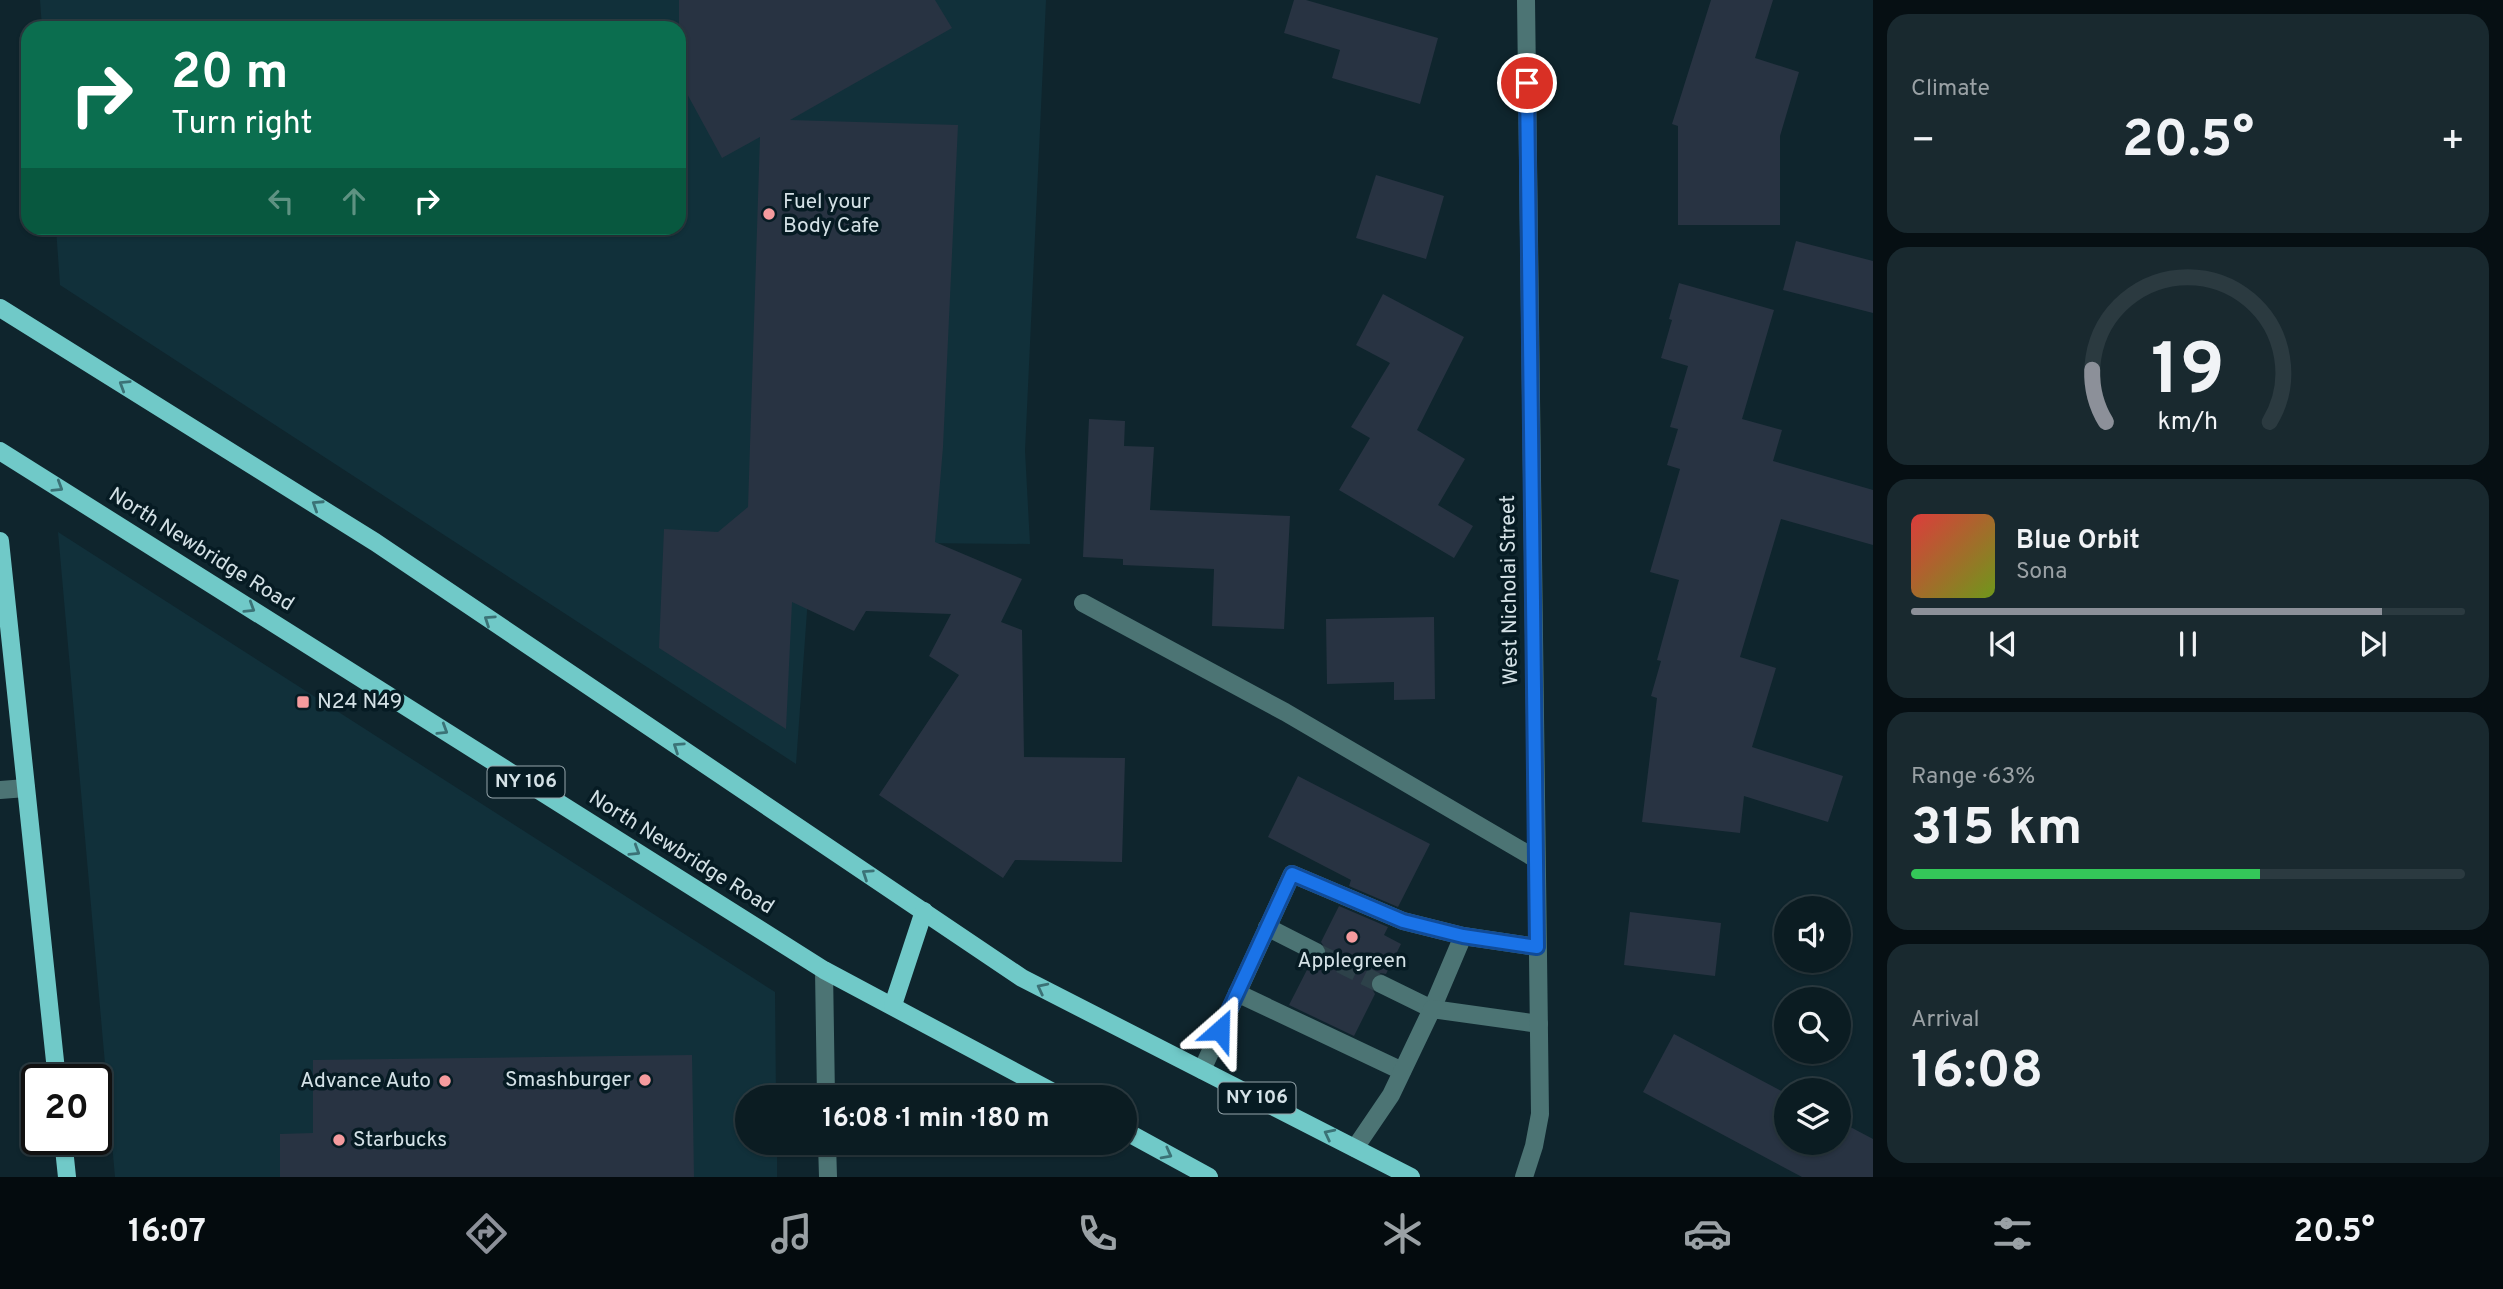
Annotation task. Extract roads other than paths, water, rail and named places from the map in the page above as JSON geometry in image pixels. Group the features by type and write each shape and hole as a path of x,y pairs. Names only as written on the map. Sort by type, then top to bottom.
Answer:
{"main road":[{"name":"NY 106","path":"0,308 375,542 1022,978 1411,1177"},
{"name":"North Newbridge Road","path":"0,451 824,970 1040,1085"},
{"path":"0,541 3,606 26,788 55,1064"},
{"path":"893,1006 924,911"},
{"path":"1137,1138 1209,1177"},
{"path":"65,1155 67,1177"}],"street":[{"name":"West Nicholai Street","path":"1524,1177 1540,1114 1526,0"},
{"path":"1083,603 1284,712 1536,859"},
{"path":"0,790 26,788"},
{"path":"1202,1070 1292,874 1403,921 1463,936 1537,947"},
{"path":"1267,927 1317,952"},
{"path":"1355,1148 1391,1095 1463,936"},
{"path":"824,970 826,1085"},
{"path":"1381,984 1432,1009 1539,1024"},
{"path":"1237,993 1402,1071"},
{"path":"827,1155 828,1177"}],"tunnel":[{"path":"1316,952 1381,984"}],"place":[{"name":"Fuel your Body Cafe","path":"769,214"},
{"name":"N24 N49","path":"303,702"},
{"name":"Applegreen","path":"1352,937"},
{"name":"Smashburger","path":"645,1080"},
{"name":"Advance Auto","path":"445,1081"},
{"name":"Starbucks","path":"339,1140"}]}
